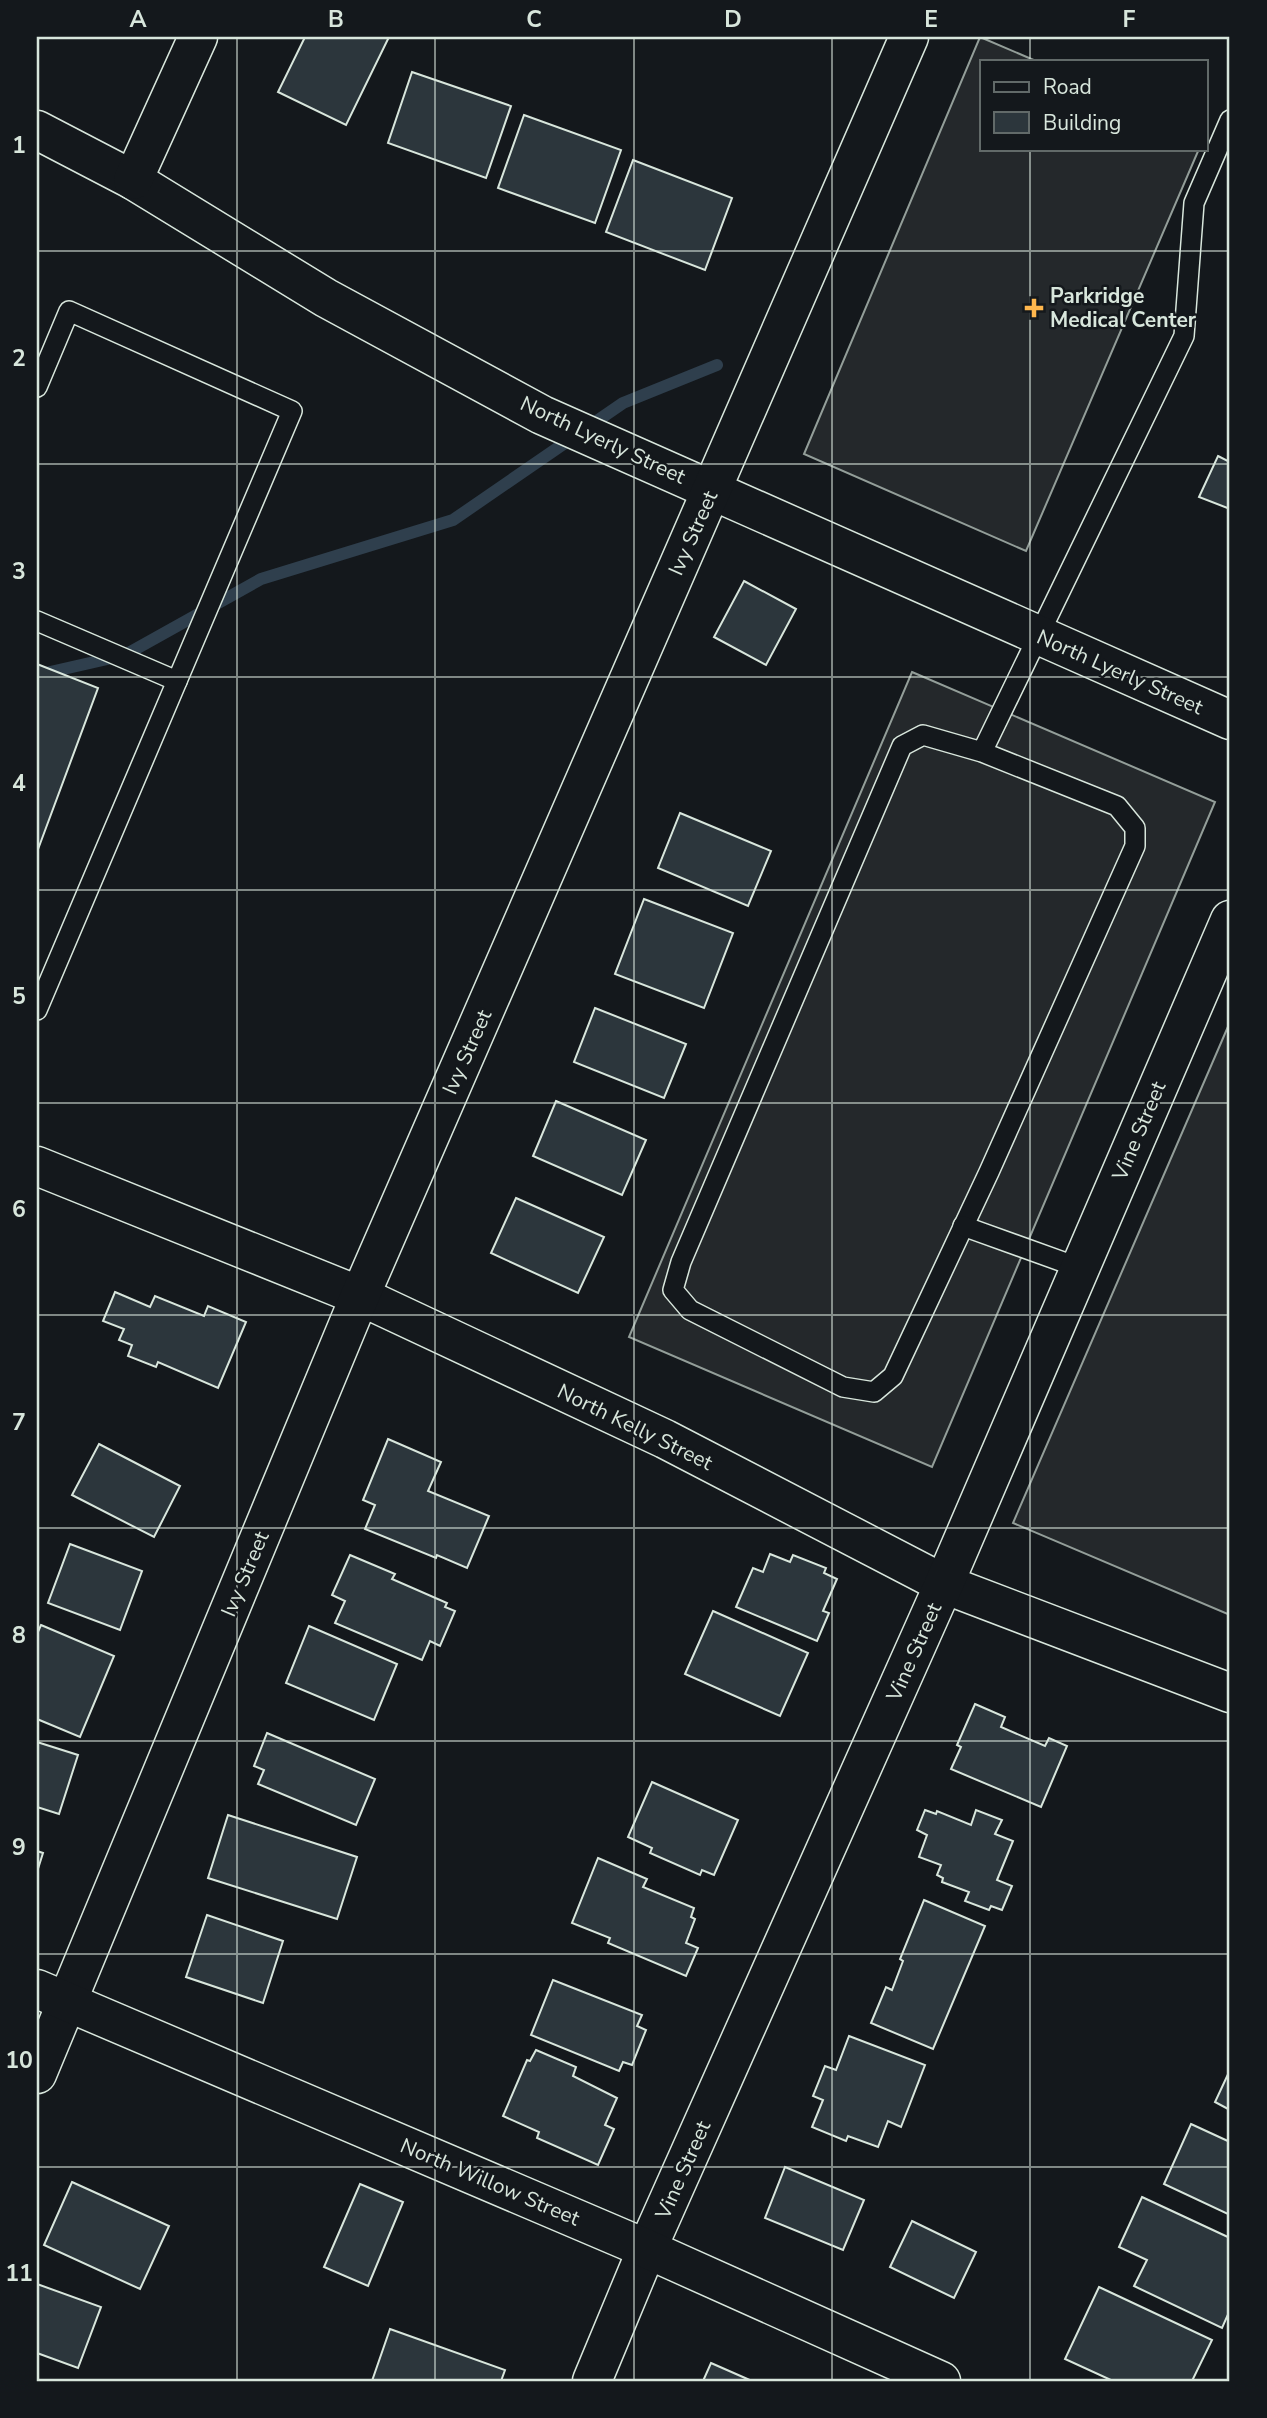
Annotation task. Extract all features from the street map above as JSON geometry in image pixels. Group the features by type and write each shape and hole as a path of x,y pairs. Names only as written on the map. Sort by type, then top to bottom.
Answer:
{"street":[{"path":"133,180 198,37"},
{"name":"Ivy Street","path":"37,2074 52,1996 909,37"},
{"name":"North Lyerly Street","path":"37,130 133,180 326,298 542,415 1230,720"},
{"name":"Vine Street","path":"592,2381 647,2249 944,1584 1230,920"},
{"name":"North Kelly Street","path":"37,1166 360,1296 665,1439 944,1584 1230,1693"},
{"name":"North Willow Street","path":"52,1996 647,2249 941,2381"}],"lane":[{"path":"982,752 1184,336 1194,203 1230,120"},
{"path":"37,387 69,311 292,411 37,1010"},
{"path":"37,621 177,681"},
{"path":"923,735 982,752 1117,806 1135,828 1135,846 893,1376 874,1392 843,1387 690,1310 673,1290 686,1250 902,746 923,735"},
{"path":"963,1226 1080,1268"}],"shaded area":[{"path":"980,37 1034,60 980,60 980,150 1199,150 1026,551 804,454"},
{"path":"912,672 1215,802 932,1467 629,1337"},
{"path":"1230,1022 1230,1615 1013,1523"}],"building":[{"path":"305,37 389,37 346,125 278,92"},
{"path":"412,72 511,106 486,178 388,143"},
{"path":"524,115 621,150 595,223 498,188"},
{"path":"633,160 732,198 705,270 606,232"},
{"path":"1218,456 1230,462 1230,509 1199,497"},
{"path":"744,581 796,609 766,665 714,637"},
{"path":"37,664 98,688 37,852"},
{"path":"680,813 771,851 748,906 658,868"},
{"path":"644,899 733,933 704,1008 615,974"},
{"path":"595,1008 686,1044 664,1098 574,1062"},
{"path":"556,1101 646,1140 622,1195 533,1156"},
{"path":"516,1198 604,1237 578,1293 491,1253"},
{"path":"115,1292 150,1307 155,1296 204,1316 208,1306 246,1322 218,1388 158,1362 156,1367 128,1356 132,1345 119,1340 124,1329 103,1321"},
{"path":"388,1439 441,1462 428,1491 489,1516 467,1568 365,1529 375,1505 363,1500"},
{"path":"99,1444 180,1486 154,1537 72,1495"},
{"path":"70,1544 142,1571 120,1630 48,1603"},
{"path":"770,1554 790,1562 793,1555 826,1568 824,1573 837,1579 823,1611 829,1613 817,1641 736,1607 753,1568 763,1572"},
{"path":"350,1555 395,1574 392,1579 447,1603 445,1607 455,1611 440,1646 430,1641 422,1660 335,1623 345,1601 332,1595"},
{"path":"713,1611 808,1653 780,1716 685,1674"},
{"path":"41,1625 114,1656 80,1737 37,1719 37,1634"},
{"path":"309,1626 397,1664 374,1720 286,1683"},
{"path":"975,1704 1005,1717 1001,1727 1045,1746 1049,1738 1067,1746 1041,1807 951,1769 961,1747 957,1745"},
{"path":"267,1733 375,1779 356,1825 258,1784 264,1770 254,1766"},
{"path":"37,1742 78,1755 59,1814 37,1807"},
{"path":"652,1782 738,1820 714,1875 702,1870 700,1875 650,1853 652,1848 628,1837"},
{"path":"925,1810 936,1814 937,1811 971,1825 976,1810 1002,1820 995,1834 1013,1841 997,1880 1012,1886 1002,1910 991,1906 989,1910 965,1901 969,1892 942,1882 943,1878 937,1875 941,1865 919,1857 927,1835 917,1830"},
{"path":"228,1815 357,1857 337,1919 208,1878"},
{"path":"37,1851 43,1853 37,1872"},
{"path":"598,1858 647,1879 643,1887 694,1908 691,1917 695,1919 686,1943 698,1948 686,1976 608,1943 610,1938 572,1923"},
{"path":"924,1900 985,1926 933,2049 871,2023 886,1987 892,1990 903,1961 900,1959"},
{"path":"207,1915 283,1941 263,2003 186,1977"},
{"path":"553,1980 642,2015 637,2026 646,2030 632,2065 623,2062 619,2071 531,2035"},
{"path":"849,2036 925,2065 901,2127 888,2121 878,2147 848,2136 846,2141 812,2127 823,2100 813,2096 825,2066 836,2070"},
{"path":"536,2050 576,2067 573,2076 617,2098 605,2125 614,2129 598,2165 537,2138 539,2132 503,2116 527,2060 530,2061"},
{"path":"1230,2070 1230,2110 1215,2102"},
{"path":"1191,2124 1230,2142 1230,2215 1164,2184"},
{"path":"785,2167 864,2200 843,2250 765,2218"},
{"path":"72,2182 169,2226 140,2289 44,2245"},
{"path":"360,2184 403,2202 368,2286 324,2267"},
{"path":"1142,2197 1230,2238 1230,2310 1222,2328 1134,2286 1147,2260 1119,2247"},
{"path":"912,2221 976,2252 954,2298 890,2267"},
{"path":"37,2284 101,2307 78,2368 37,2353"},
{"path":"1099,2287 1212,2340 1192,2381 1113,2381 1065,2359"},
{"path":"390,2329 505,2370 501,2381 372,2381"},
{"path":"711,2363 752,2381 703,2381"}],"waterway":[{"path":"37,675 125,655 261,579 453,520 623,403 717,365"}],"place":[{"name":"Parkridge Medical Center","path":"1034,308"}]}
